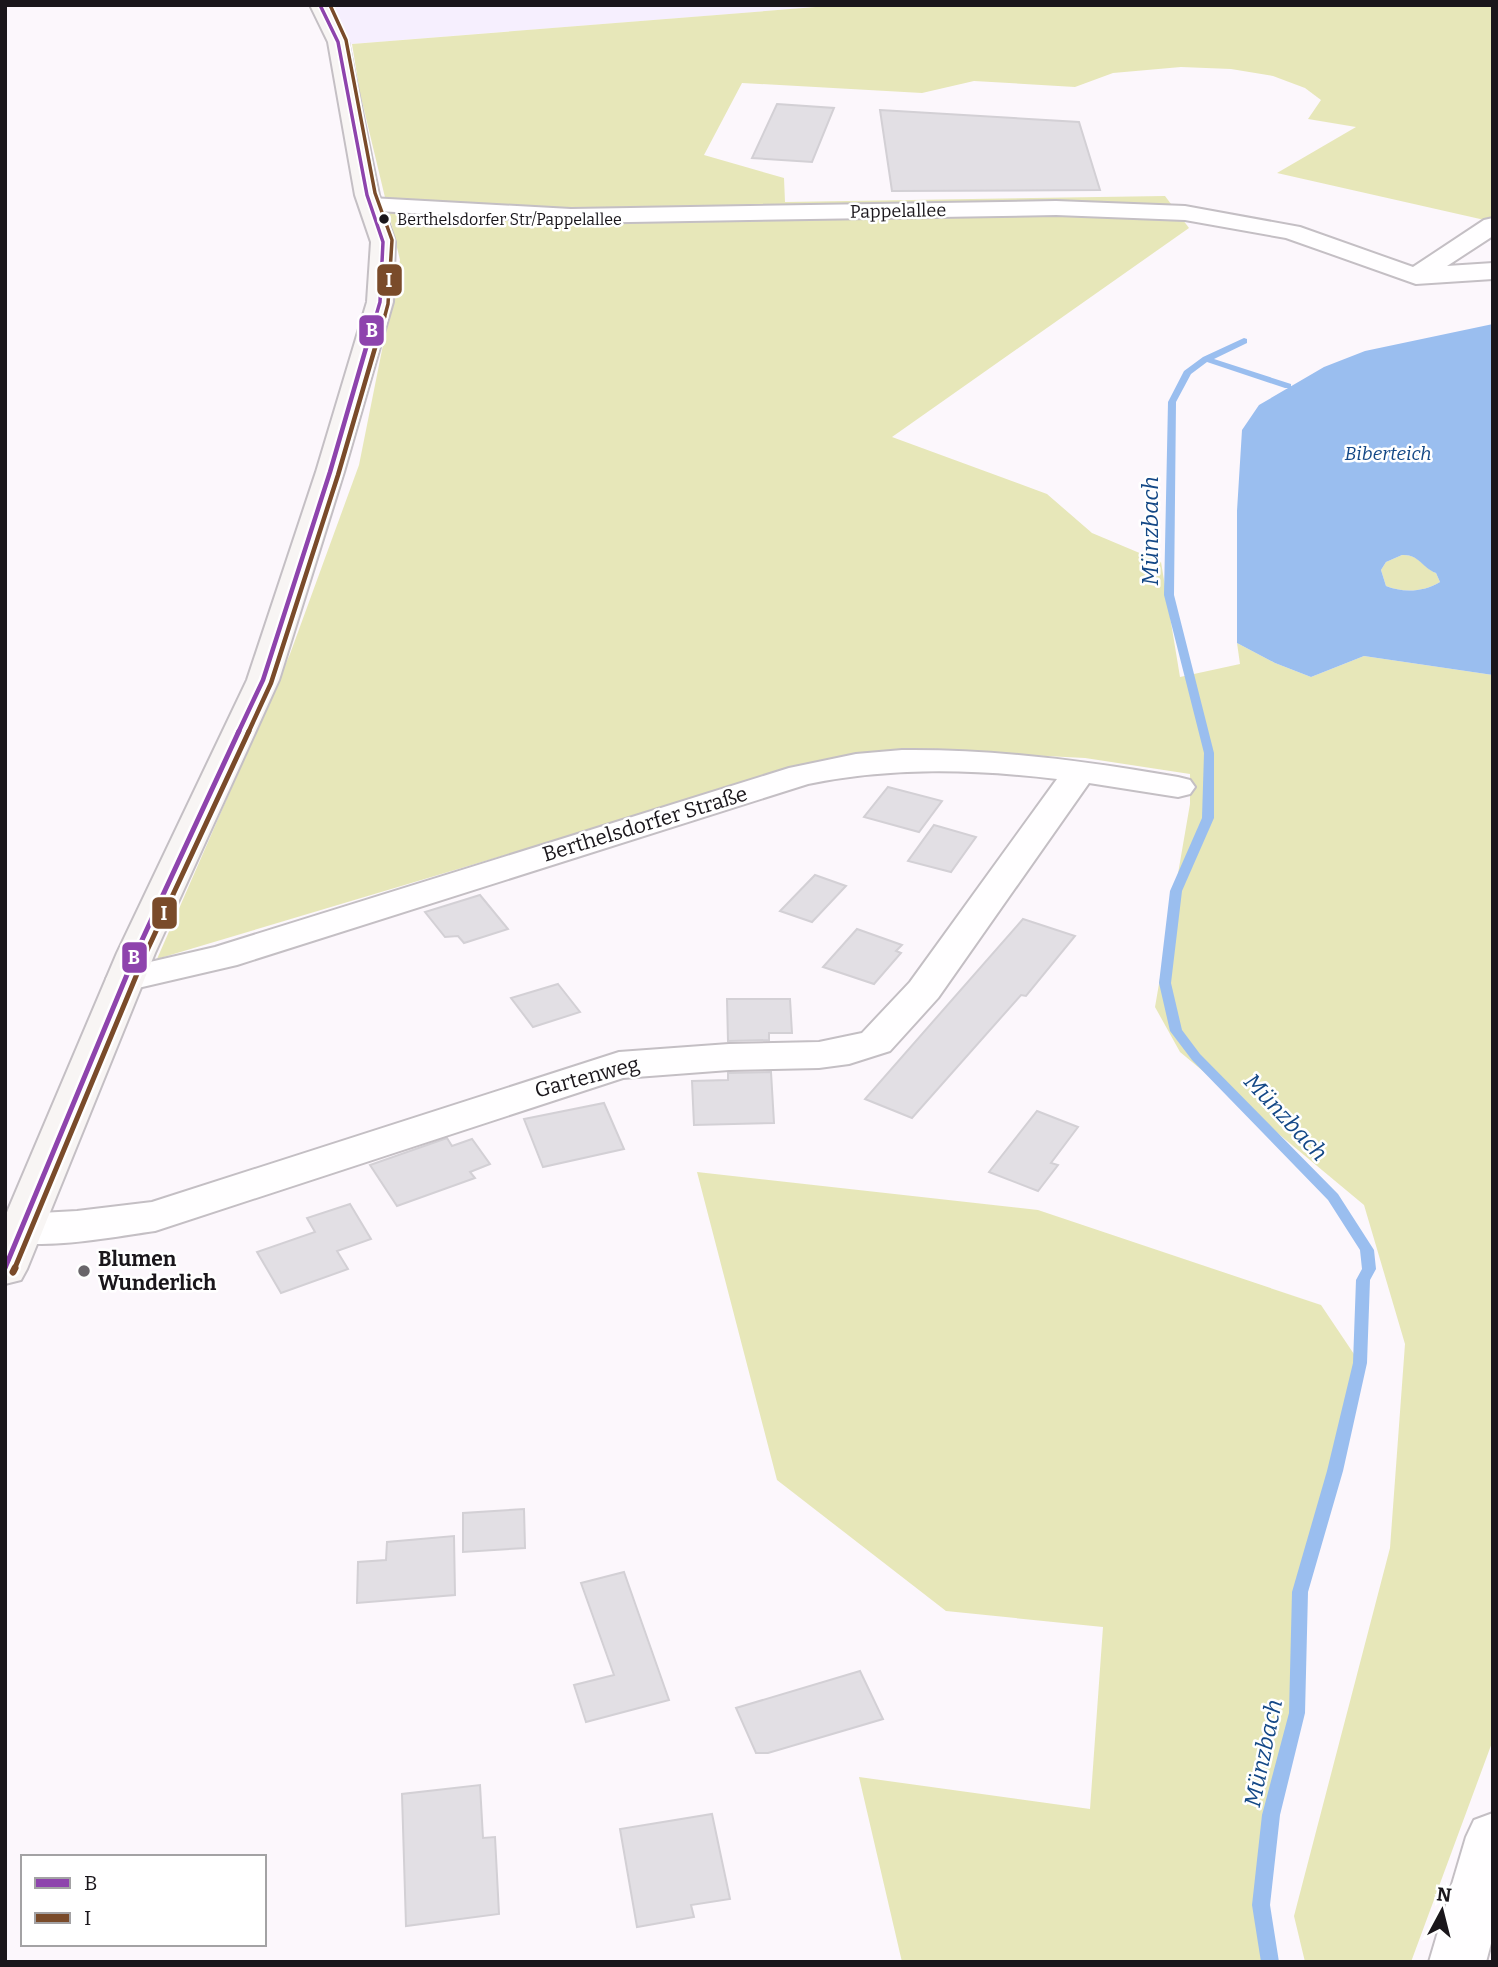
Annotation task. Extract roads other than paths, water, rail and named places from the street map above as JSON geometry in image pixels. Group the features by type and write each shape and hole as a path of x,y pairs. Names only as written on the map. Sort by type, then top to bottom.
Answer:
{"street":[{"path":"5,1269 125,979 263,680 330,472 380,302 383,242 371,205 338,42 320,5"},
{"name":"Pappelallee","path":"371,205 571,216 1056,208 1185,213 1291,232 1416,276 1493,271"},
{"path":"1416,276 1493,225"},
{"name":"Berthelsdorfer Straße","path":"125,979 224,957 801,775 864,764 934,760 1007,763 1178,787"},
{"name":"Gartenweg","path":"21,1229 77,1226 155,1216 619,1065 717,1057 819,1055 864,1047 876,1042 924,990 1078,774"},
{"path":"1457,1962 1493,1838"}],"water":[{"name":"Biberteich","path":"1493,324 1493,675 1364,656 1311,677 1275,663 1237,643 1237,511 1242,430 1259,405 1324,367 1365,351","holes":["1408,555 1436,573 1440,582 1413,590 1386,586 1381,570 1386,562"]}],"waterway":[{"name":"Münzbach","path":"1206,359 1244,341"},
{"path":"1206,359 1288,386"},
{"name":"Münzbach","path":"1206,359 1187,373 1172,402 1169,595 1209,753 1208,818 1176,891 1165,983 1176,1031 1196,1057 1333,1197 1367,1250 1369,1269 1363,1280 1360,1363 1335,1471 1300,1592 1297,1713 1271,1815 1261,1905 1270,1962"}],"place":[{"name":"Berthelsdorfer Str/Pappelallee","path":"384,219"},
{"name":"Blumen Wunderlich","path":"84,1271"}]}
